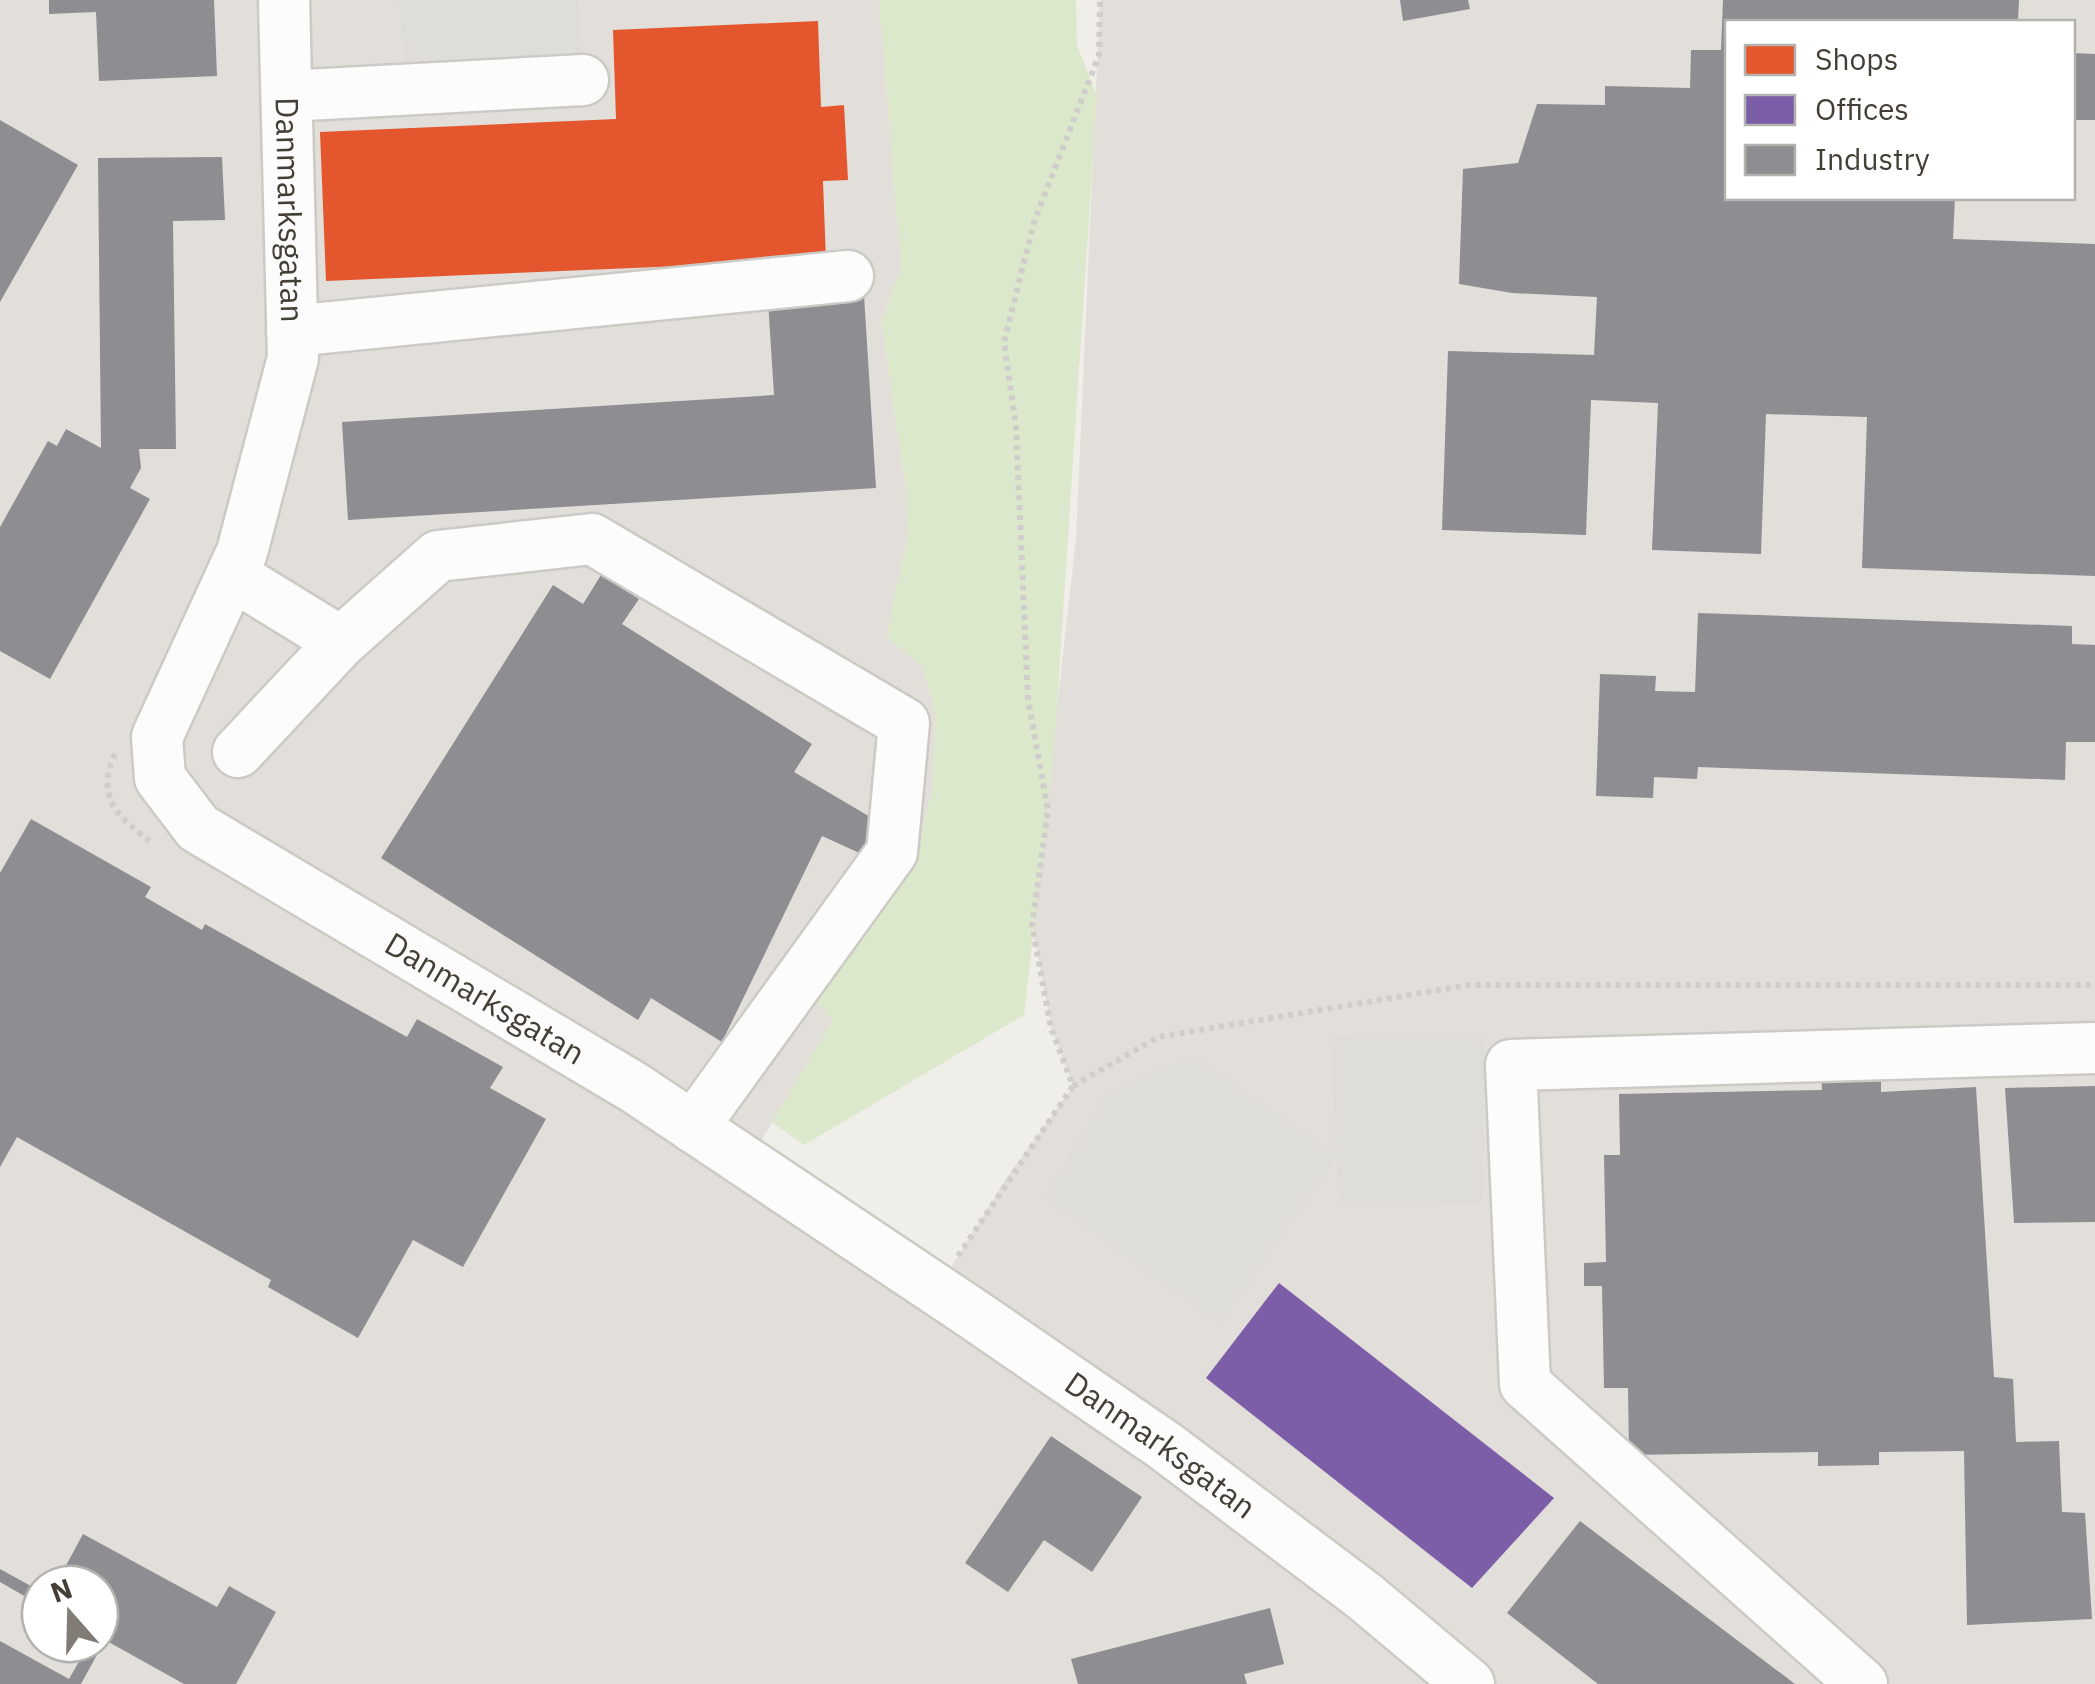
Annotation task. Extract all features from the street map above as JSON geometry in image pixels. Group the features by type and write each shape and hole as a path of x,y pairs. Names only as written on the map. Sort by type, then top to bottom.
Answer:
{"street":[{"name":"Danmarksgatan","path":"284,0 293,358 232,576 157,737 160,778 176,804 198,828 693,1127 1166,1446 1364,1596 1469,1684"},
{"path":"287,96 583,80"},
{"path":"292,330 848,276"},
{"path":"238,752 341,642 438,556 592,539 904,723 892,852 693,1127"},
{"path":"232,576 341,642"},
{"path":"1862,1684 1525,1384 1511,1065 2095,1048"}],"path":[{"path":"1073,1086 1051,1028 1032,926 1048,810 1028,699 1016,428 1004,342 1034,222 1100,55 1100,0"},
{"path":"119,746 105,783 109,802 117,816 169,852"},
{"path":"936,1291 1008,1176 1073,1086 1158,1037 1469,985 2095,986"}],"shaded area":[{"path":"0,0 879,0 901,268 881,322 905,484 908,534 887,636 923,668 935,713 933,786 918,849 808,994 834,1020 747,1164 936,1291 1008,1176 1073,1086 1051,1028 1032,926 1076,540 1100,0 2095,0 2095,1684 0,1684"},
{"path":"399,0 579,0 582,53 404,60"},
{"path":"1485,1036 1483,1202 1340,1206 1336,1158 1220,1325 1044,1197 1108,1092 1193,1055 1336,1155 1330,1037"}],"green space":[{"path":"879,0 1076,0 1077,45 1097,96 1054,750 1024,1015 804,1145 772,1122 833,1020 808,994 918,849 933,786 935,713 923,668 886,636 908,534 905,484 881,322 901,268"}],"building: Shops":[{"path":"818,21 821,107 844,105 848,180 823,181 826,260 326,281 320,132 616,119 613,30"}],"building: Offices":[{"path":"1279,1283 1554,1498 1472,1588 1206,1378"}],"building: Industry":[{"path":"49,0 214,0 217,76 99,81 96,12 49,14"},
{"path":"1400,0 1468,0 1470,9 1403,21"},
{"path":"1723,0 2019,0 2018,20 1725,20 1725,200 1955,200 1953,239 2095,244 2095,576 1862,568 1867,417 1766,414 1761,554 1652,550 1658,403 1591,400 1586,535 1442,530 1448,351 1594,355 1597,297 1512,293 1459,284 1463,169 1518,163 1537,104 1605,105 1605,86 1690,88 1691,50 1721,50"},
{"path":"2075,53 2095,54 2095,120 2075,120"},
{"path":"0,120 78,165 0,302"},
{"path":"222,157 225,220 173,221 176,449 139,449 141,468 130,488 150,499 50,679 0,651 0,527 48,441 57,446 66,429 101,448 98,158"},
{"path":"864,295 876,488 348,520 342,422 774,395 768,301"},
{"path":"601,575 639,599 622,624 812,744 794,772 877,821 866,856 822,836 722,1042 651,998 638,1020 381,858 553,585 583,604"},
{"path":"1698,613 2072,626 2072,644 2095,645 2095,742 2066,742 2065,780 1698,767 1697,779 1654,777 1653,798 1596,796 1600,674 1656,676 1655,691 1695,692"},
{"path":"31,819 151,887 145,897 202,930 205,924 407,1037 417,1019 503,1067 490,1088 546,1119 463,1267 413,1240 358,1338 268,1287 271,1280 17,1137 0,1167 0,873"},
{"path":"1881,1064 1881,1092 1976,1087 1994,1377 2013,1379 2016,1442 2059,1441 2062,1512 2085,1513 2092,1619 1967,1625 1964,1451 1879,1452 1879,1465 1818,1466 1818,1452 1629,1455 1628,1388 1604,1388 1602,1286 1584,1286 1584,1263 1606,1262 1604,1155 1620,1155 1619,1094 1822,1090 1821,1066"},
{"path":"2095,1086 2095,1222 2014,1223 2005,1088"},
{"path":"1051,1436 1142,1497 1092,1572 1044,1540 1008,1592 965,1563"},
{"path":"1580,1521 1795,1684 1598,1684 1507,1613"},
{"path":"83,1534 217,1607 229,1586 276,1612 236,1684 184,1684 120,1648 120,1564 67,1564"},
{"path":"0,1569 20,1580 20,1594 0,1582"},
{"path":"1270,1608 1284,1664 1244,1674 1247,1684 1078,1684 1071,1659"},
{"path":"0,1641 20,1652 20,1664 42,1664 69,1679 78,1664 92,1664 81,1684 0,1684"}]}
